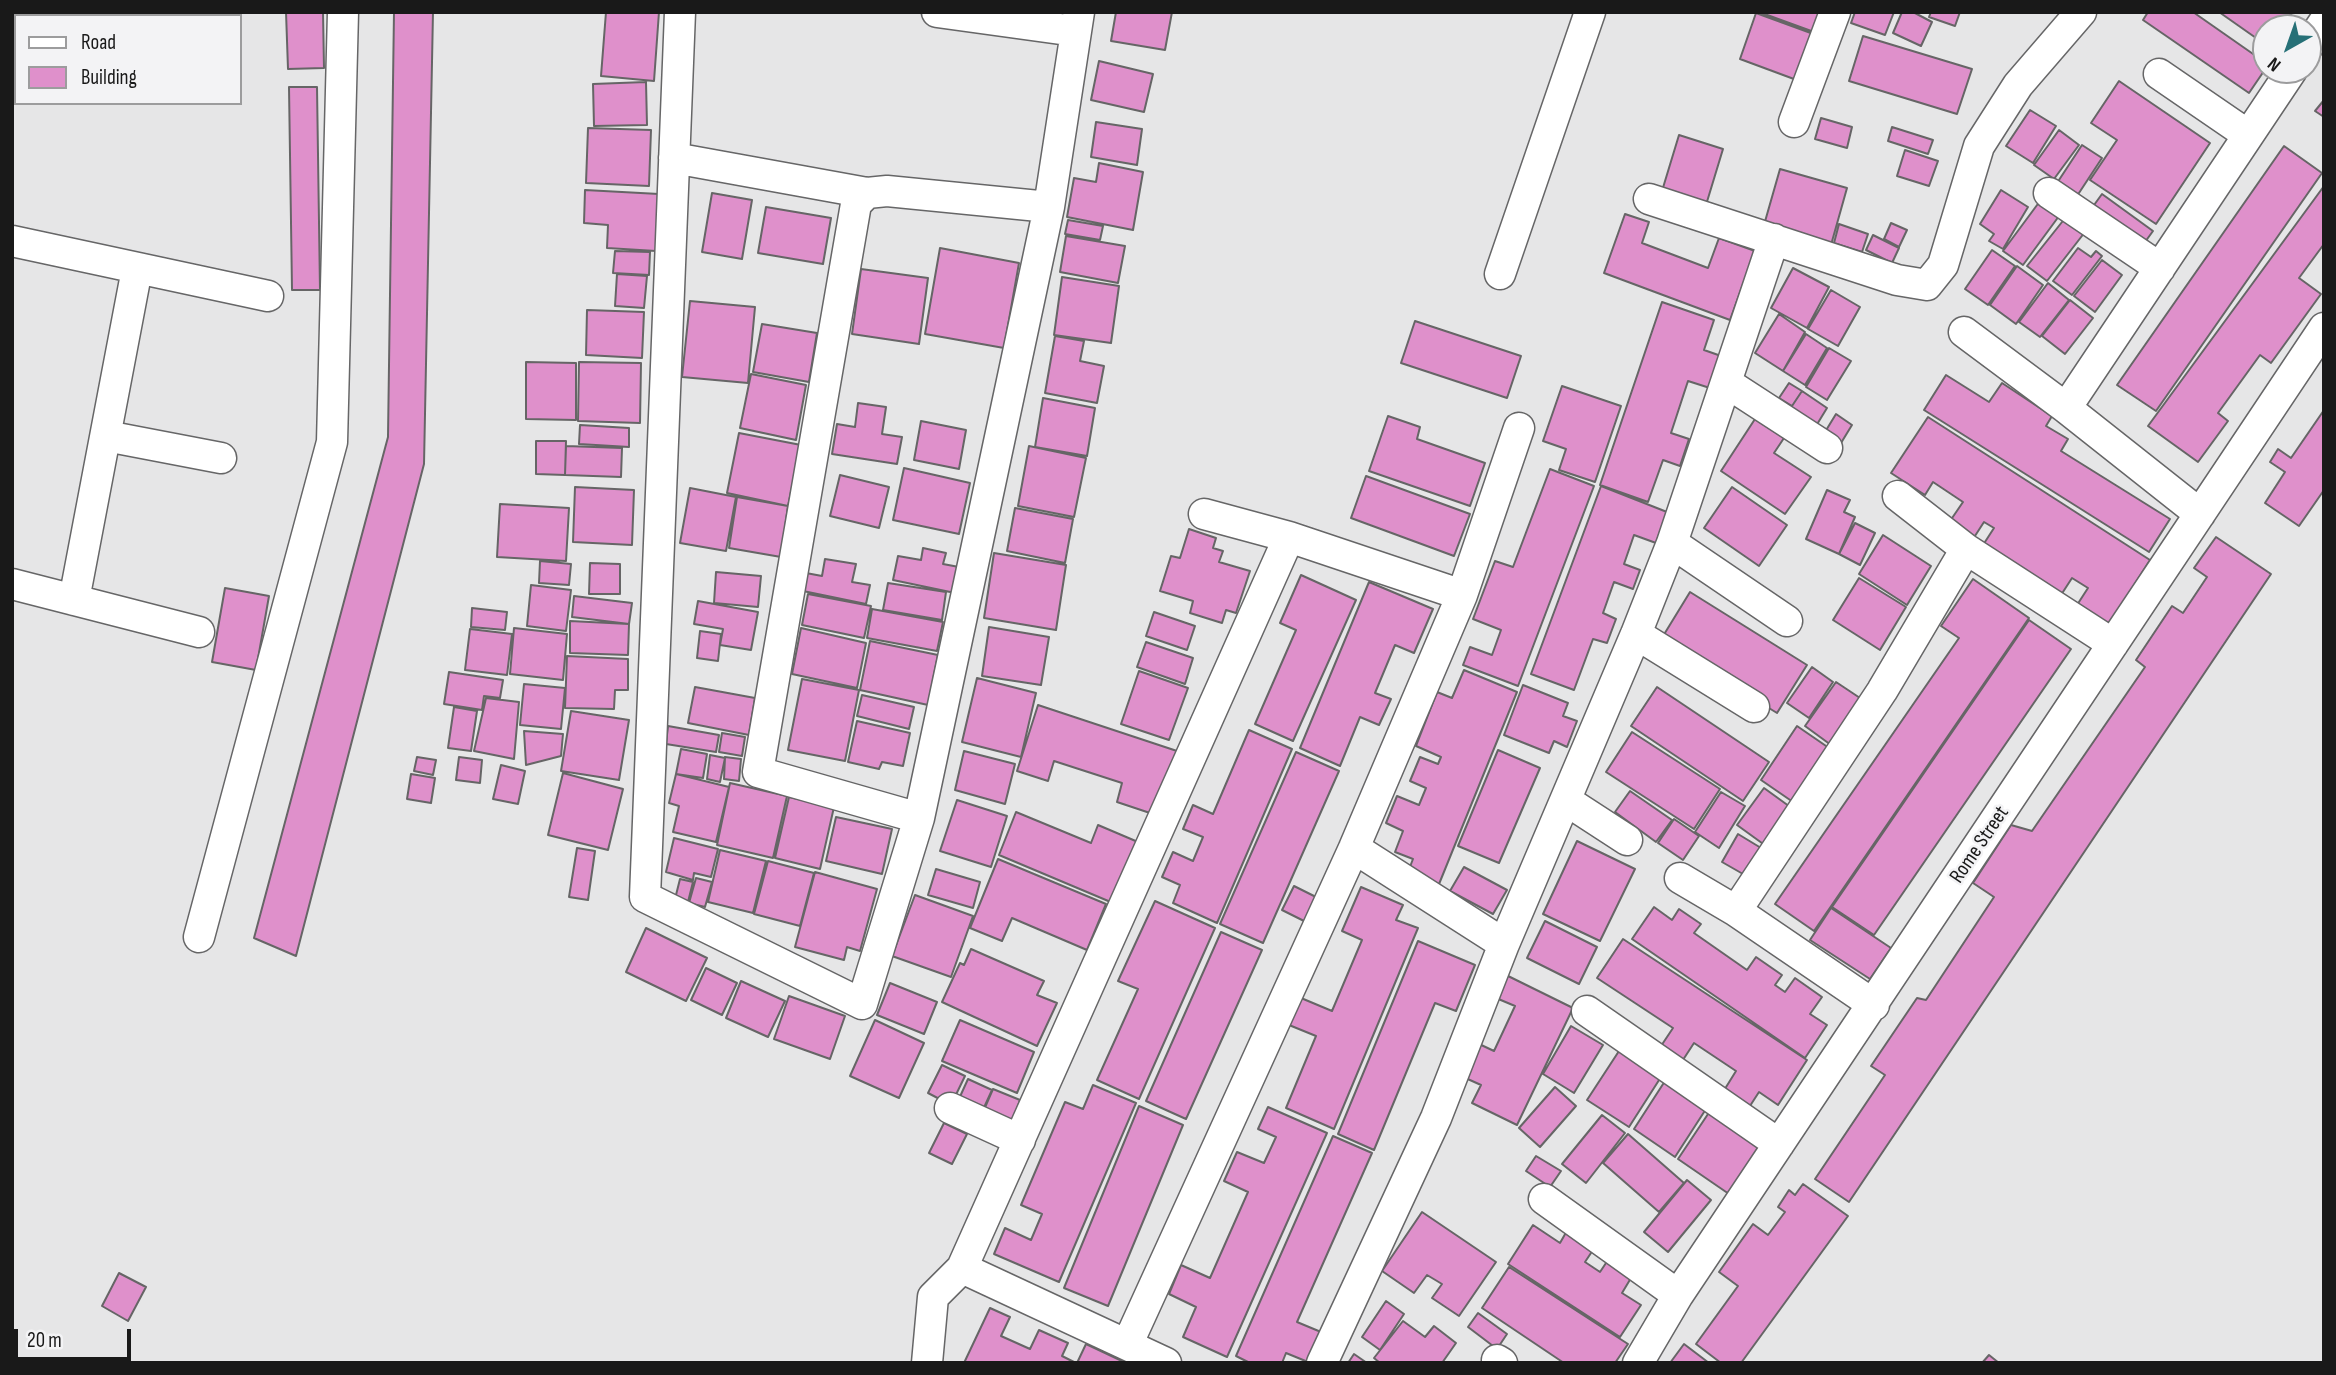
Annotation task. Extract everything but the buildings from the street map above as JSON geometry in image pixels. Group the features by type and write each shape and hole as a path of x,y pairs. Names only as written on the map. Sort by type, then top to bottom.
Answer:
{"street":[{"path":"199,937 332,442 343,12"},
{"path":"680,12 645,897 862,1004 919,818 1049,207 1077,22 937,12"},
{"path":"1500,274 1590,12"},
{"path":"1794,122 1835,12"},
{"path":"1649,199 1897,280 1927,285 1943,265 1979,146 2018,85 2081,12"},
{"path":"2159,74 2248,135"},
{"path":"2066,408 2283,84"},
{"path":"674,158 867,193 887,191 1049,207"},
{"path":"867,193 856,204 758,772 919,818"},
{"path":"2049,193 2160,268"},
{"path":"1322,1363 1436,1118 1504,944 1636,634 1672,543 1774,239"},
{"path":"12,241 268,296"},
{"path":"74,600 138,268"},
{"name":"Rome Street","path":"1638,1363 1678,1295 2324,328"},
{"path":"1964,332 2066,408 2200,514"},
{"path":"1727,383 1827,448"},
{"path":"1128,1343 1354,848 1462,595 1519,428"},
{"path":"106,436 221,458"},
{"path":"1898,496 1966,549 2113,644"},
{"path":"1204,514 1289,537 1462,595"},
{"path":"927,1363 933,1297 962,1268 1289,537"},
{"path":"1672,543 1787,621"},
{"path":"1736,911 1882,691 1966,549"},
{"path":"12,584 199,632"},
{"path":"1636,634 1754,707"},
{"path":"1567,801 1627,839"},
{"path":"1354,848 1504,944"},
{"path":"1680,878 1736,911 1874,1005"},
{"path":"1587,1011 1779,1144"},
{"path":"950,1108 1020,1140"},
{"path":"1544,1199 1678,1295"},
{"path":"962,1268 1166,1363"}]}
